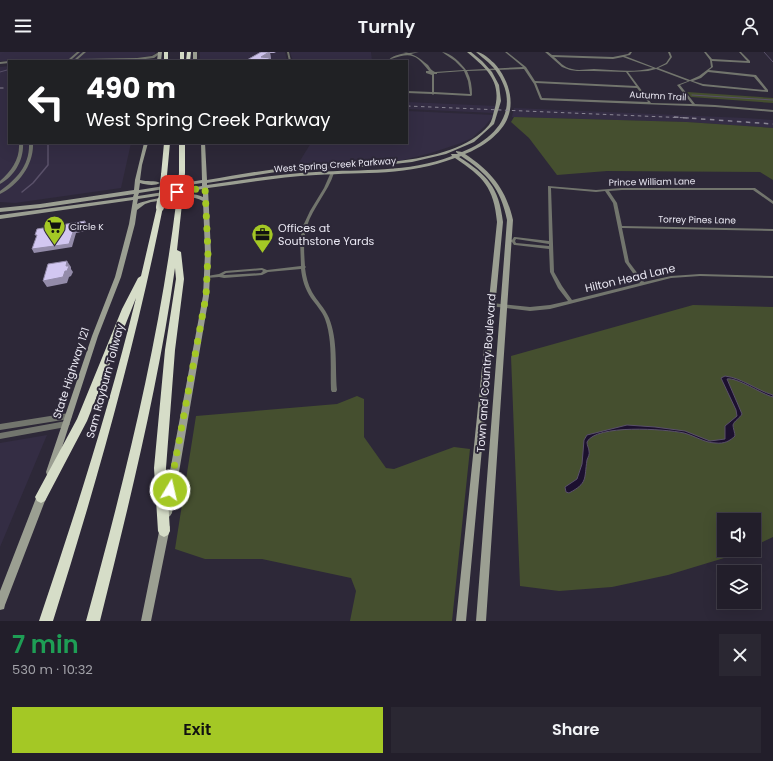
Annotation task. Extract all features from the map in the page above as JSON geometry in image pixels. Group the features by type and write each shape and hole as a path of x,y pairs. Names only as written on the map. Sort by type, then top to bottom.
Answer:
{"highway":[{"name":"Sam Rayburn Tollway","path":"46,621 113,403 148,266 160,207 167,144"},
{"path":"93,621 127,487 147,400 166,300 179,204 182,173 182,144"},
{"path":"164,531 160,468 170,350 180,279 175,241"},
{"path":"42,498 82,421 126,309 148,266"}],"main road":[{"path":"469,52 490,69"},
{"path":"478,52 490,60 497,69"},
{"name":"West Spring Creek Parkway","path":"0,217 135,194 205,180 288,169 332,166 370,166 397,163 448,152 478,138 496,120 499,110 496,83 490,69"},
{"name":"West Spring Creek Parkway","path":"0,210 135,194 205,188 289,176 394,170 436,163 461,154 489,139 503,125 509,111 505,84 497,69"},
{"name":"State Highway 121","path":"0,605 42,498 95,336 118,277 132,224 137,180 146,144"},
{"path":"146,621 164,531 200,326 207,277 208,253 205,180 200,174 203,144"},
{"name":"Town and Country Boulevard","path":"455,149 493,180 502,193 508,207 510,220 509,233 511,240 503,306 481,621"},
{"name":"Town and Country Boulevard","path":"448,152 484,179 495,193 499,206 499,232 461,621"},
{"path":"332,166 332,173"},
{"path":"137,180 150,184 200,174"},
{"path":"495,193 502,193"},
{"path":"134,209 143,203 150,201 190,195 200,197 205,200"},
{"path":"499,232 509,233"}],"street":[{"path":"70,60 79,52"},
{"path":"77,60 85,52"},
{"path":"106,60 153,57 160,52"},
{"path":"404,52 426,65 435,73 525,68"},
{"path":"390,60 394,56 418,52"},
{"path":"408,92 471,95 471,84 466,71 459,63 443,52"},
{"path":"506,52 525,68 536,82 638,87"},
{"path":"546,52 568,69 626,71 661,66 670,60 671,57 669,52"},
{"path":"553,56 613,58 624,57 629,55 630,52"},
{"path":"694,105 678,85 708,71 712,66 711,60 705,52"},
{"path":"711,60 749,62 740,52"},
{"path":"624,57 688,81 711,86 767,91 755,76 708,71"},
{"path":"626,71 650,103"},
{"path":"433,94 435,73"},
{"name":"Autumn Trail","path":"536,82 541,99 694,105 773,111"},
{"path":"0,183 17,164 21,157 22,144"},
{"path":"0,193 22,174 30,159 30,144"},
{"path":"332,173 330,182 306,223 303,233 306,285 323,309 328,322 334,390"},
{"name":"Prince William Lane","path":"551,246 549,187 586,190 754,189 773,203"},
{"path":"606,190 615,203 627,262 642,284"},
{"name":"Torrey Pines Lane","path":"620,227 773,230"},
{"path":"511,240 515,244 551,246 552,272 560,287 571,302"},
{"path":"207,277 220,275 224,277 262,274 267,271 304,267"},
{"name":"Hilton Head Lane","path":"492,305 530,309 571,302 671,277 700,275 773,277"},
{"path":"0,427 69,416"},
{"path":"29,431 32,422"},
{"path":"0,436 66,424"}],"shaded area":[{"path":"0,52 155,52 155,54 149,56 136,58 0,61"},
{"path":"200,52 285,52 287,60 200,60"},
{"path":"290,52 371,52 372,60 293,60"},
{"path":"8,66 8,144 131,144 121,188 15,203 0,202 0,67"},
{"path":"408,102 496,106 494,113 408,109"},
{"path":"514,108 773,120 773,128 687,122 512,117"},
{"path":"408,111 494,115 472,138 431,153 403,160 369,163 298,164 310,144 408,144"},
{"path":"725,376 737,379 773,395 773,397 743,383 727,379 742,414 733,425 735,436 727,442 712,443 684,433 662,430 632,429 603,432 593,436 587,442 589,453 584,480 579,486 569,493 566,492 565,487 577,479 582,464 584,440 587,435 627,425 685,431 710,441 725,439 725,426 737,416 736,410 721,378"},
{"path":"47,435 0,547 0,443"}],"green space":[{"path":"687,92 773,98 773,103 691,97"},
{"path":"514,117 687,122 773,128 773,180 760,172 607,171 557,175 529,138 511,122"},
{"path":"693,305 773,307 773,537 761,543 761,513 717,513 717,557 727,557 668,575 612,587 559,591 520,586 511,356"},
{"path":"357,396 364,399 364,437 386,468 394,469 454,447 470,449 452,621 350,621 356,591 351,578 262,559 205,559 175,549 196,416 337,404"}],"building":[{"path":"261,52 269,52 261,57 270,58 267,60 247,60"},
{"path":"85,221 83,228 74,229 69,244 32,249 37,235 35,235 37,229"},
{"path":"67,261 66,266 69,266 63,277 43,281 48,264"}],"waterway":[{"path":"764,52 773,62"},
{"path":"0,72 8,70"},
{"path":"692,95 773,100"},
{"path":"22,192 33,183 48,165 48,144"}],"railway":[{"path":"0,88 8,88"},
{"path":"408,106 687,118"},
{"path":"674,117 687,118"},
{"path":"687,118 773,124"}],"place":[{"name":"Circle K","path":"54,246"},
{"name":"Offices at Southstone Yards","path":"263,254"}],"route":[{"path":"170,490 206,296 208,270 205,188 177,192"}]}
